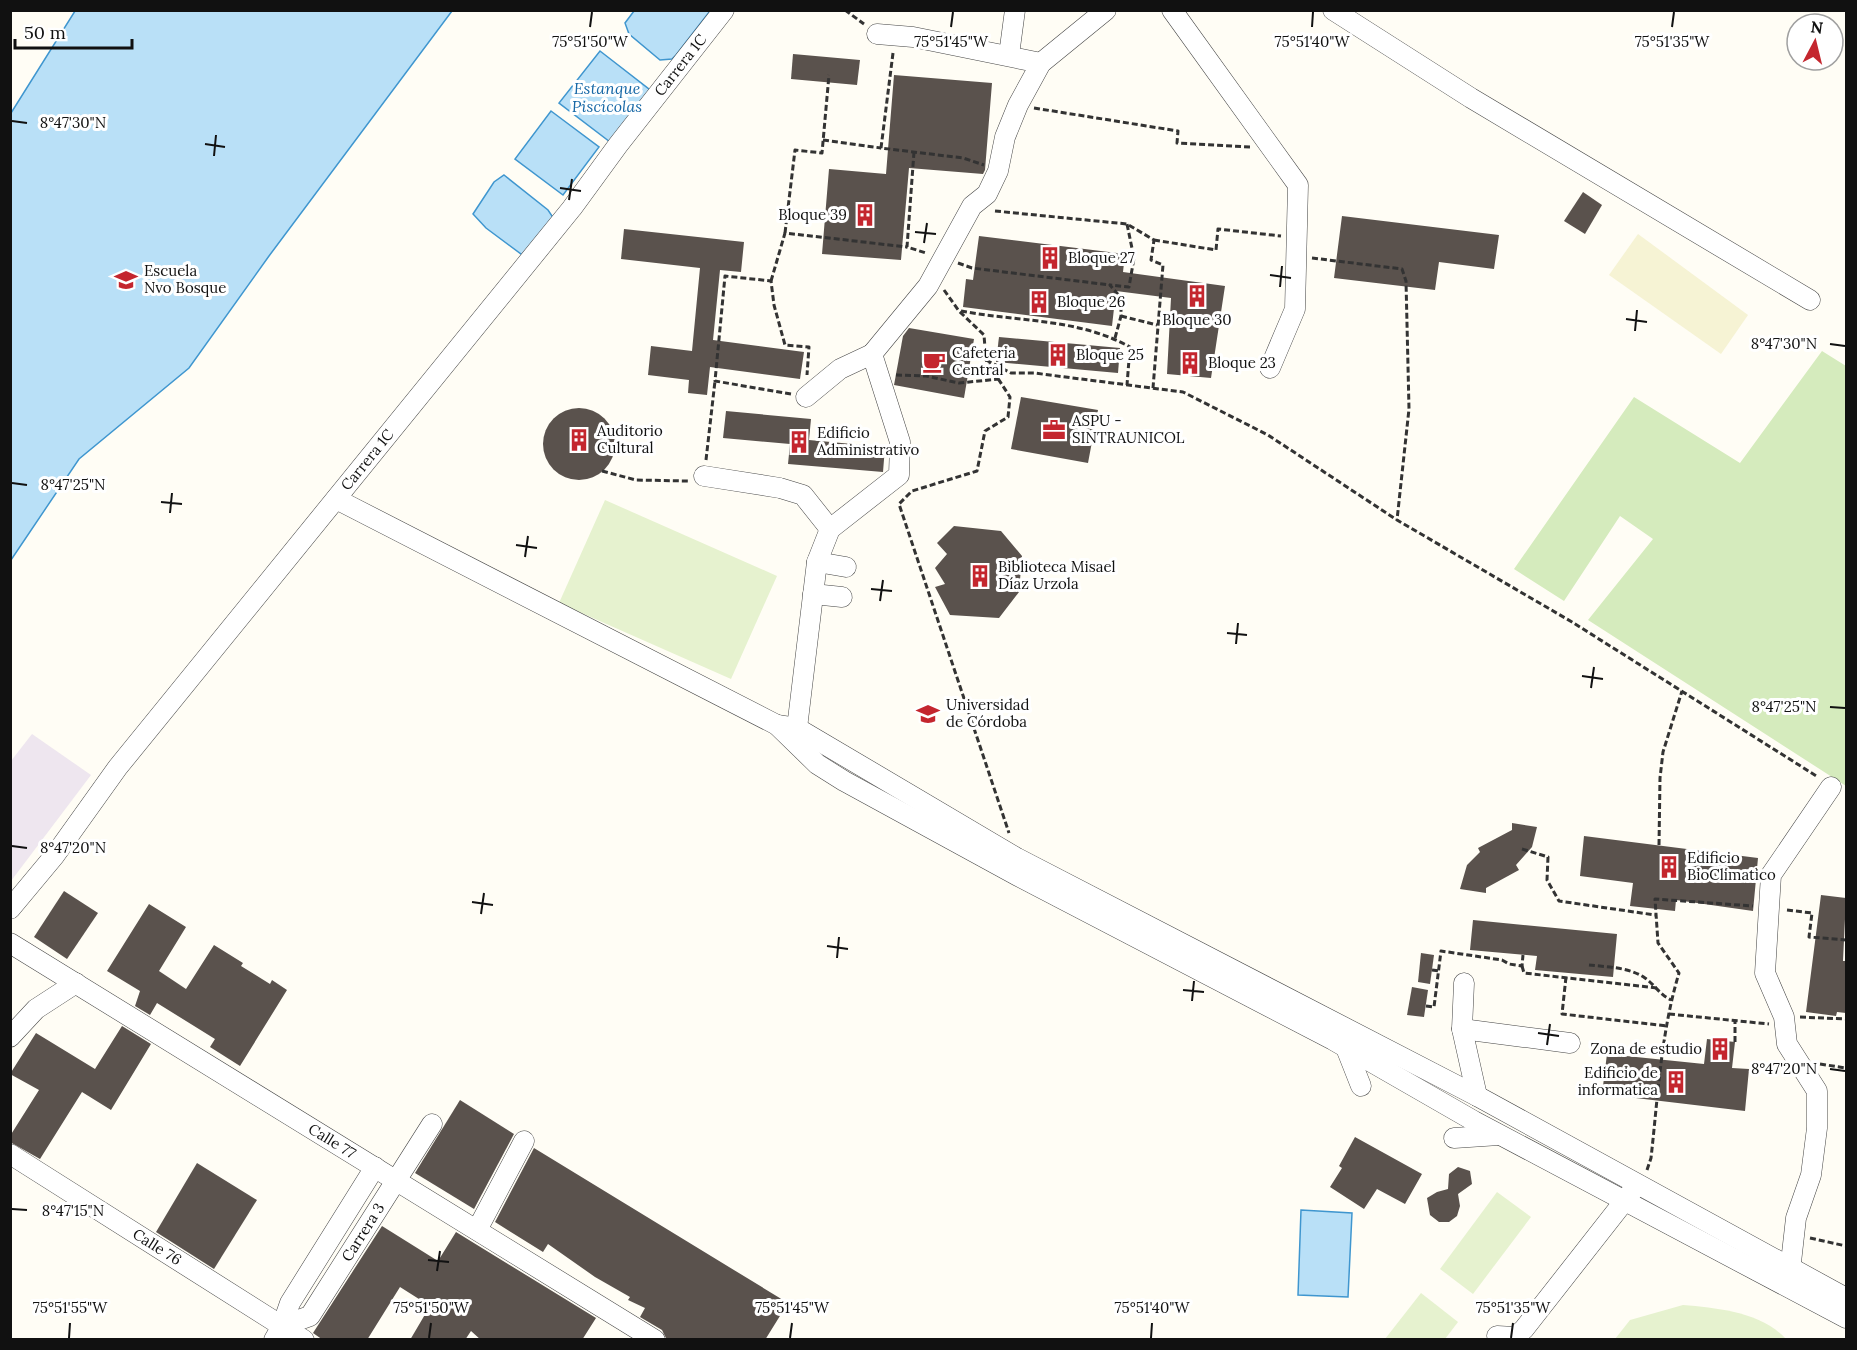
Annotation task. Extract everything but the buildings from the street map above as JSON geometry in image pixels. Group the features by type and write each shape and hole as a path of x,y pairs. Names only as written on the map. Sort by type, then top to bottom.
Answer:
{"street":[{"name":"Carrera 1C","path":"10,909 55,855 118,767 572,208 723,10"},
{"path":"1009,56 1015,10"},
{"path":"813,391 840,369 872,354 928,286 972,206 987,194 998,171 1005,137 1018,105 1041,63 1106,10"},
{"path":"1172,10 1298,185 1295,309 1269,368"},
{"path":"1333,10 1472,98 1810,300"},
{"path":"886,35 1041,63"},
{"path":"802,750 797,728 817,562 830,529 899,474 900,442 872,354"},
{"path":"704,476 780,488 803,495 830,529"},
{"path":"336,499 777,725 802,750 844,781 1018,876 1175,948"},
{"path":"817,562 846,567"},
{"path":"813,594 842,597"},
{"path":"777,725 797,728 1175,948 1340,1037 1502,1135 1846,1318"},
{"path":"1790,1289 1792,1236 1811,1175 1817,1128 1817,1091 1787,1044 1784,1017 1765,973 1772,875 1831,787"},
{"name":"Calle 77","path":"10,943 655,1340"},
{"path":"10,1037 36,1009 76,983"},
{"path":"1464,983 1462,1029 1477,1096"},
{"path":"1462,1029 1570,1043"},
{"path":"1340,1037 1361,1086"},
{"path":"1340,1037 1477,1096 1846,1298"},
{"name":"Carrera 3","path":"278,1333 310,1316 432,1124"},
{"path":"1454,1138 1502,1135"},
{"path":"477,1230 525,1142"},
{"name":"Calle 76","path":"10,1154 278,1333 304,1340"},
{"name":"Carrera 3","path":"278,1333 290,1303 375,1167"},
{"path":"1497,1336 1515,1337 1524,1329 1637,1184"}],"path":[{"path":"845,10 886,35 882,148"},
{"path":"813,391 807,380 809,347 785,345 774,305 771,280 785,233 795,150 822,153 829,75"},
{"path":"1018,105 1178,131 1177,143 1273,149"},
{"path":"823,140 963,158 998,171"},
{"path":"907,247 914,152"},
{"path":"972,206 1023,216 1127,225 1154,240 1216,250 1218,230 1402,269 1406,282 1409,410 1397,520"},
{"path":"785,233 907,247 972,268 1129,287 1134,258 1127,225"},
{"path":"1153,388 1163,265 1150,260 1154,240"},
{"path":"602,471 636,480 686,481 704,476 725,276 771,280"},
{"path":"1110,285 1122,298 1121,316 1115,338"},
{"path":"928,286 944,290 959,311 984,335 986,360 1010,397 1008,417 985,431 977,471 912,491 899,504 1017,858"},
{"path":"959,311 996,318 1092,329 1115,338 1130,346 1127,385"},
{"path":"1121,316 1158,326"},
{"path":"986,360 1011,373 1034,373 1183,392 1268,435 1397,520 1572,622 1831,787"},
{"path":"880,375 926,376 959,383 999,379"},
{"path":"715,381 813,391"},
{"path":"1659,845 1660,778 1663,752 1682,691"},
{"path":"1522,849 1548,858 1547,880 1559,901 1655,915"},
{"path":"1637,1184 1651,1158 1671,999 1679,973 1658,943 1655,898 1812,913 1809,937 1846,940"},
{"path":"1588,965 1634,972 1657,988 1663,996 1671,999"},
{"path":"1522,966 1524,973 1657,988"},
{"path":"1432,970 1439,971"},
{"path":"1566,977 1562,1014 1667,1026"},
{"path":"1669,1014 1771,1024 1784,1017 1846,1019"},
{"path":"1735,1021 1735,1042"},
{"path":"1792,1236 1846,1246"}],"shaded area":[{"path":"1638,234 1748,315 1721,354 1609,275"},
{"path":"32,734 91,775 11,881 11,761"}],"green space":[{"path":"1822,351 1846,366 1846,786 1588,620 1653,539 1620,516 1564,601 1514,569 1634,397 1740,463"},
{"path":"605,500 777,576 731,679 559,603"},
{"path":"1497,1192 1531,1217 1473,1294 1440,1269"},
{"path":"1421,1293 1458,1322 1445,1339 1385,1339"},
{"path":"1683,1305 1724,1310 1752,1317 1776,1330 1786,1339 1615,1339 1630,1320"}],"water":[{"path":"75,11 452,11 269,256 189,368 79,459 11,560 11,113"},
{"path":"634,11 710,11 672,59 660,60 629,34 625,23"},
{"name":"Estanque Piscícolas","path":"600,51 654,93 614,145 559,103"},
{"path":"551,111 599,147 563,195 515,159"},
{"path":"504,175 548,210 554,219 525,257 486,228 473,214 494,182"},
{"path":"1301,1210 1352,1213 1348,1297 1298,1295"}],"place":[{"name":"Bloque 39","path":"865,215"},
{"name":"Bloque 27","path":"1050,258"},
{"name":"Escuela Nvo Bosque","path":"126,280"},
{"name":"Bloque 30","path":"1197,296"},
{"name":"Bloque 26","path":"1039,302"},
{"name":"Bloque 25","path":"1058,355"},
{"name":"Cafeteria Central","path":"934,362"},
{"name":"Bloque 23","path":"1190,363"},
{"name":"ASPU - SINTRAUNICOL","path":"1054,430"},
{"name":"Auditorio Cultural","path":"579,440"},
{"name":"Edificio Administrativo","path":"799,442"},
{"name":"Biblioteca Misael Díaz Urzola","path":"980,576"},
{"name":"Universidad de Córdoba","path":"928,714"},
{"name":"Edificio BioClimatico","path":"1669,867"},
{"name":"Zona de estudio","path":"1720,1049"},
{"name":"Edificio de informatica","path":"1676,1082"}]}
